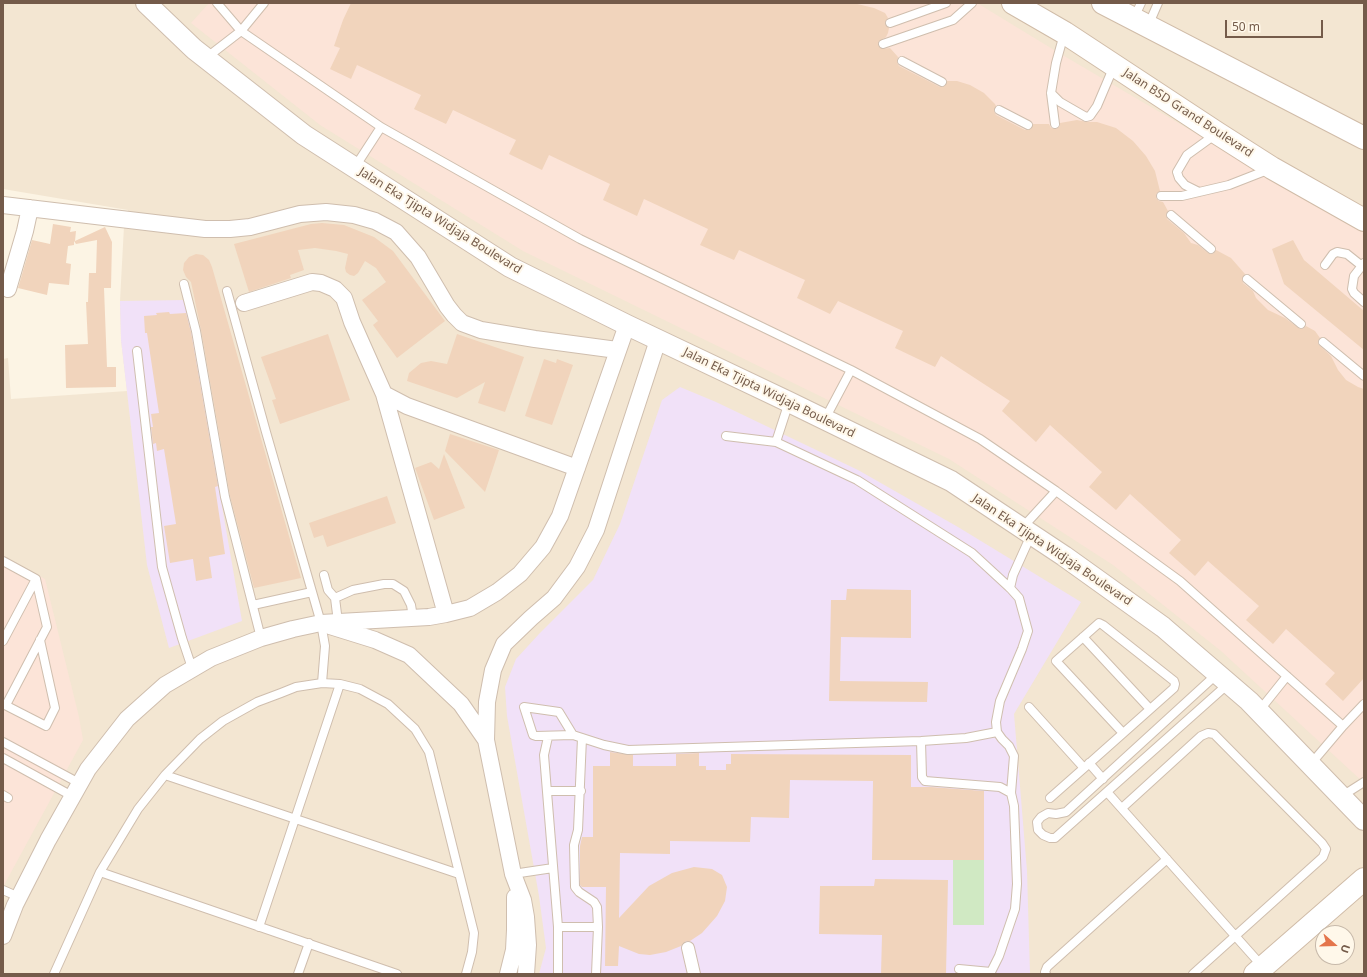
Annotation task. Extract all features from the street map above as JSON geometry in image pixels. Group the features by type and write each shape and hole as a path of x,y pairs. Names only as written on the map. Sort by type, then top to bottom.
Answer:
{"main road":[{"name":"Jalan BSD Grand Boulevard","path":"1013,3 1064,33 1272,168 1364,220"},
{"path":"1103,3 1141,16 1364,138"},
{"path":"1259,971 1364,879"}],"street":[{"name":"Jalan Eka Tjipta Widjaja Boulevard","path":"146,3 194,49 304,134 510,267 626,325 825,419 950,481 1064,556 1163,627 1223,678 1259,711 1364,820"},
{"path":"3,205 205,229 230,229 250,226 300,214 326,212 354,215 375,220 396,232 418,257 447,306 462,323 481,330 535,340 617,350"},
{"path":"8,289 25,232 30,208"},
{"path":"244,302 312,282 321,282 335,289 344,298 352,322 384,394 446,614"},
{"path":"3,936 19,897 48,840 88,769 127,719 165,685 210,658 261,638 321,623 446,614 470,608 498,592 520,574 543,547 560,516 626,325"},
{"path":"526,974 528,944 526,917 514,877 486,740 487,702 493,670 504,644 554,598 577,567 596,530 658,340"},
{"path":"384,394 407,406 577,468"},
{"path":"321,623 375,640 409,656 461,704 486,740"},
{"path":"508,974 514,950 516,930 514,877"},
{"path":"688,948 694,974"}],"lane":[{"path":"217,3 241,31 381,127 580,238 851,370 980,440 1056,491 1180,581 1343,726"},
{"path":"206,58 241,31 264,3"},
{"path":"890,23 946,3"},
{"path":"1141,16 1158,3"},
{"path":"883,44 954,20 967,4"},
{"path":"1055,124 1051,93 1056,63 1064,33"},
{"path":"902,61 942,82"},
{"path":"1051,93 1060,102 1086,117 1090,116 1097,106 1114,65"},
{"path":"998,110 1028,125"},
{"path":"355,167 381,127"},
{"path":"1198,192 1185,185 1179,178 1177,172 1187,155 1217,133"},
{"path":"1161,196 1182,196 1229,185 1272,168"},
{"path":"1171,215 1211,249"},
{"path":"1325,265 1333,254 1337,252 1347,254 1363,264 1354,276 1352,289 1354,293 1364,302"},
{"path":"1247,279 1301,324"},
{"path":"184,284 196,331 225,497 261,638"},
{"path":"227,291 321,623 325,646 322,683"},
{"path":"1323,342 1364,376"},
{"path":"137,351 162,567 192,668"},
{"path":"825,419 851,370"},
{"path":"776,442 789,402"},
{"path":"726,436 776,442 856,480 972,554 1010,588 1018,598 1028,631 1000,701 996,722 997,732 1009,746 1014,756 1011,793 1014,806 1017,884 1015,909 999,956 990,973 959,969"},
{"path":"1010,588 1026,532 1056,491"},
{"path":"3,562 36,579 47,627 4,704 46,726 55,708 40,640"},
{"path":"324,575 328,590 335,598 338,622"},
{"path":"3,641 36,579"},
{"path":"335,598 353,590 384,584 393,584 404,591 411,605 413,617"},
{"path":"253,605 312,592"},
{"path":"1050,798 1174,688 1174,681 1099,623 1056,661 1123,733"},
{"path":"1083,636 1150,709"},
{"path":"1259,711 1287,676"},
{"path":"1223,678 1107,792 1055,838 1050,838 1038,830 1037,822 1041,817 1048,813 1056,814 1066,812 1223,678"},
{"path":"54,974 100,872 138,809 165,775 200,739 223,721 257,702 296,688 322,683 340,684 360,690 388,704 414,729 429,752 474,933 472,952 466,974"},
{"path":"259,927 340,684"},
{"path":"1310,764 1364,704"},
{"path":"574,735 559,712 524,707 533,735 548,737 574,735 604,746 628,750 921,741 966,738 997,732"},
{"path":"1029,707 1087,766 1103,779"},
{"path":"1122,808 1202,736 1208,733 1214,734 1306,826 1326,849 1323,857 1193,974"},
{"path":"548,737 544,755 558,927 558,974"},
{"path":"582,738 578,830 574,846 575,887 579,892 594,902 597,907 598,927 596,974"},
{"path":"921,741 922,777 925,782 1000,787 1011,793"},
{"path":"3,742 76,789"},
{"path":"3,758 76,789"},
{"path":"165,775 459,874"},
{"path":"1342,797 1364,782"},
{"path":"546,791 580,791"},
{"path":"1107,792 1236,936 1259,971"},
{"path":"1046,974 1045,972 1047,967 1167,859"},
{"path":"514,877 553,868"},
{"path":"100,872 398,974"},
{"path":"3,890 19,897"},
{"path":"558,927 598,927"},
{"path":"298,974 308,943"}],"shaded area":[{"path":"3,3 1364,3 1364,974 3,974 3,359 8,358 11,399 127,391 121,340 120,301 124,226 128,210 3,189"},
{"path":"209,3 977,3 1059,53 1364,232 1364,783 1221,651 1113,565 949,459 523,251 320,125 191,23"},
{"path":"186,300 242,621 169,648 147,565 121,340 120,301"},
{"path":"680,387 716,402 858,470 958,527 1081,602 1014,714 1027,871 1030,974 539,974 546,948 539,896 507,716 505,687 516,659 593,580 620,524 662,400"},
{"path":"3,556 45,579 79,717 83,740 3,887"}],"green space":[{"path":"953,860 984,860 984,925 953,925"}],"building":[{"path":"351,3 853,3 874,8 885,13 888,18 885,24 889,28 888,33 886,37 879,41 878,45 882,49 890,48 898,57 897,62 899,66 940,87 945,86 947,81 957,81 970,85 984,93 995,104 996,106 994,111 996,115 1025,130 1031,129 1033,124 1049,124 1051,128 1056,129 1060,126 1060,123 1077,120 1097,122 1116,128 1133,141 1146,156 1155,171 1160,191 1156,194 1156,198 1163,202 1168,211 1166,214 1167,219 1184,233 1191,243 1198,245 1208,253 1213,254 1216,250 1231,258 1245,274 1242,278 1243,283 1253,291 1256,298 1268,310 1285,318 1300,329 1303,329 1306,326 1315,331 1320,338 1318,344 1331,356 1338,370 1346,380 1364,389 1364,678 1343,701 1325,684 1335,673 1286,629 1273,644 1246,620 1259,606 1208,561 1195,576 1169,553 1181,540 1130,494 1116,510 1089,487 1102,472 1050,425 1036,442 1002,411 1010,401 941,356 935,367 895,348 903,331 838,301 830,314 797,298 805,280 739,250 734,260 700,245 708,229 644,199 637,216 603,200 610,184 549,155 542,170 509,154 516,140 453,110 446,124 414,109 421,95 357,65 351,79 330,69 340,48 334,46"},
{"path":"322,223 344,225 374,237 393,251 445,321 397,358 373,325 378,321 362,300 386,282 376,268 365,261 358,273 354,276 350,275 346,272 345,268 348,254 336,251 315,248 298,250 304,270 290,275 291,278 249,292 234,244 311,224"},
{"path":"53,224 71,227 70,232 76,231 75,241 105,227 112,242 111,288 104,288 107,367 116,367 116,387 66,388 65,345 88,344 86,302 88,302 89,273 96,273 97,240 76,244 74,241 74,245 68,246 66,263 71,264 69,285 49,283 47,295 18,288 32,240 50,244"},
{"path":"1293,240 1304,260 1364,311 1364,350 1284,284 1272,249"},
{"path":"196,254 203,255 209,260 212,267 301,578 254,588 230,496 201,330 191,282 186,277 183,270 184,263 189,257"},
{"path":"169,312 170,314 186,313 191,332 218,486 215,487 225,554 209,557 212,578 196,581 193,559 170,563 164,526 176,524 164,449 157,451 156,443 153,444 151,427 153,427 151,414 159,413 147,333 145,333 144,316"},
{"path":"328,334 350,400 280,424 272,400 276,399 261,357"},
{"path":"457,334 524,357 505,412 478,403 485,382 457,398 407,381 409,373 421,363 431,361 447,364"},
{"path":"544,359 556,363 557,359 573,365 552,425 525,416"},
{"path":"450,434 499,450 485,492 445,451"},
{"path":"444,454 465,508 434,520 415,468 431,462 439,469"},
{"path":"387,496 396,523 327,547 323,535 314,538 309,523"},
{"path":"847,589 911,590 911,638 841,637 840,681 928,682 927,702 829,701 831,600 846,600"},
{"path":"610,752 633,755 633,766 676,766 676,754 699,753 699,766 706,766 706,770 726,770 726,764 731,764 731,754 911,755 911,787 984,791 984,860 872,860 873,781 790,780 789,818 751,817 750,842 670,841 670,854 620,853 619,918 649,886 672,873 694,867 712,869 722,875 727,887 725,901 717,916 702,933 690,941 686,941 681,946 666,952 650,955 639,954 619,946 618,966 605,966 606,887 582,887 580,885 580,846 582,837 593,837 593,766 610,766"},
{"path":"875,879 948,880 946,974 881,974 882,935 819,934 820,886 874,886"}]}
